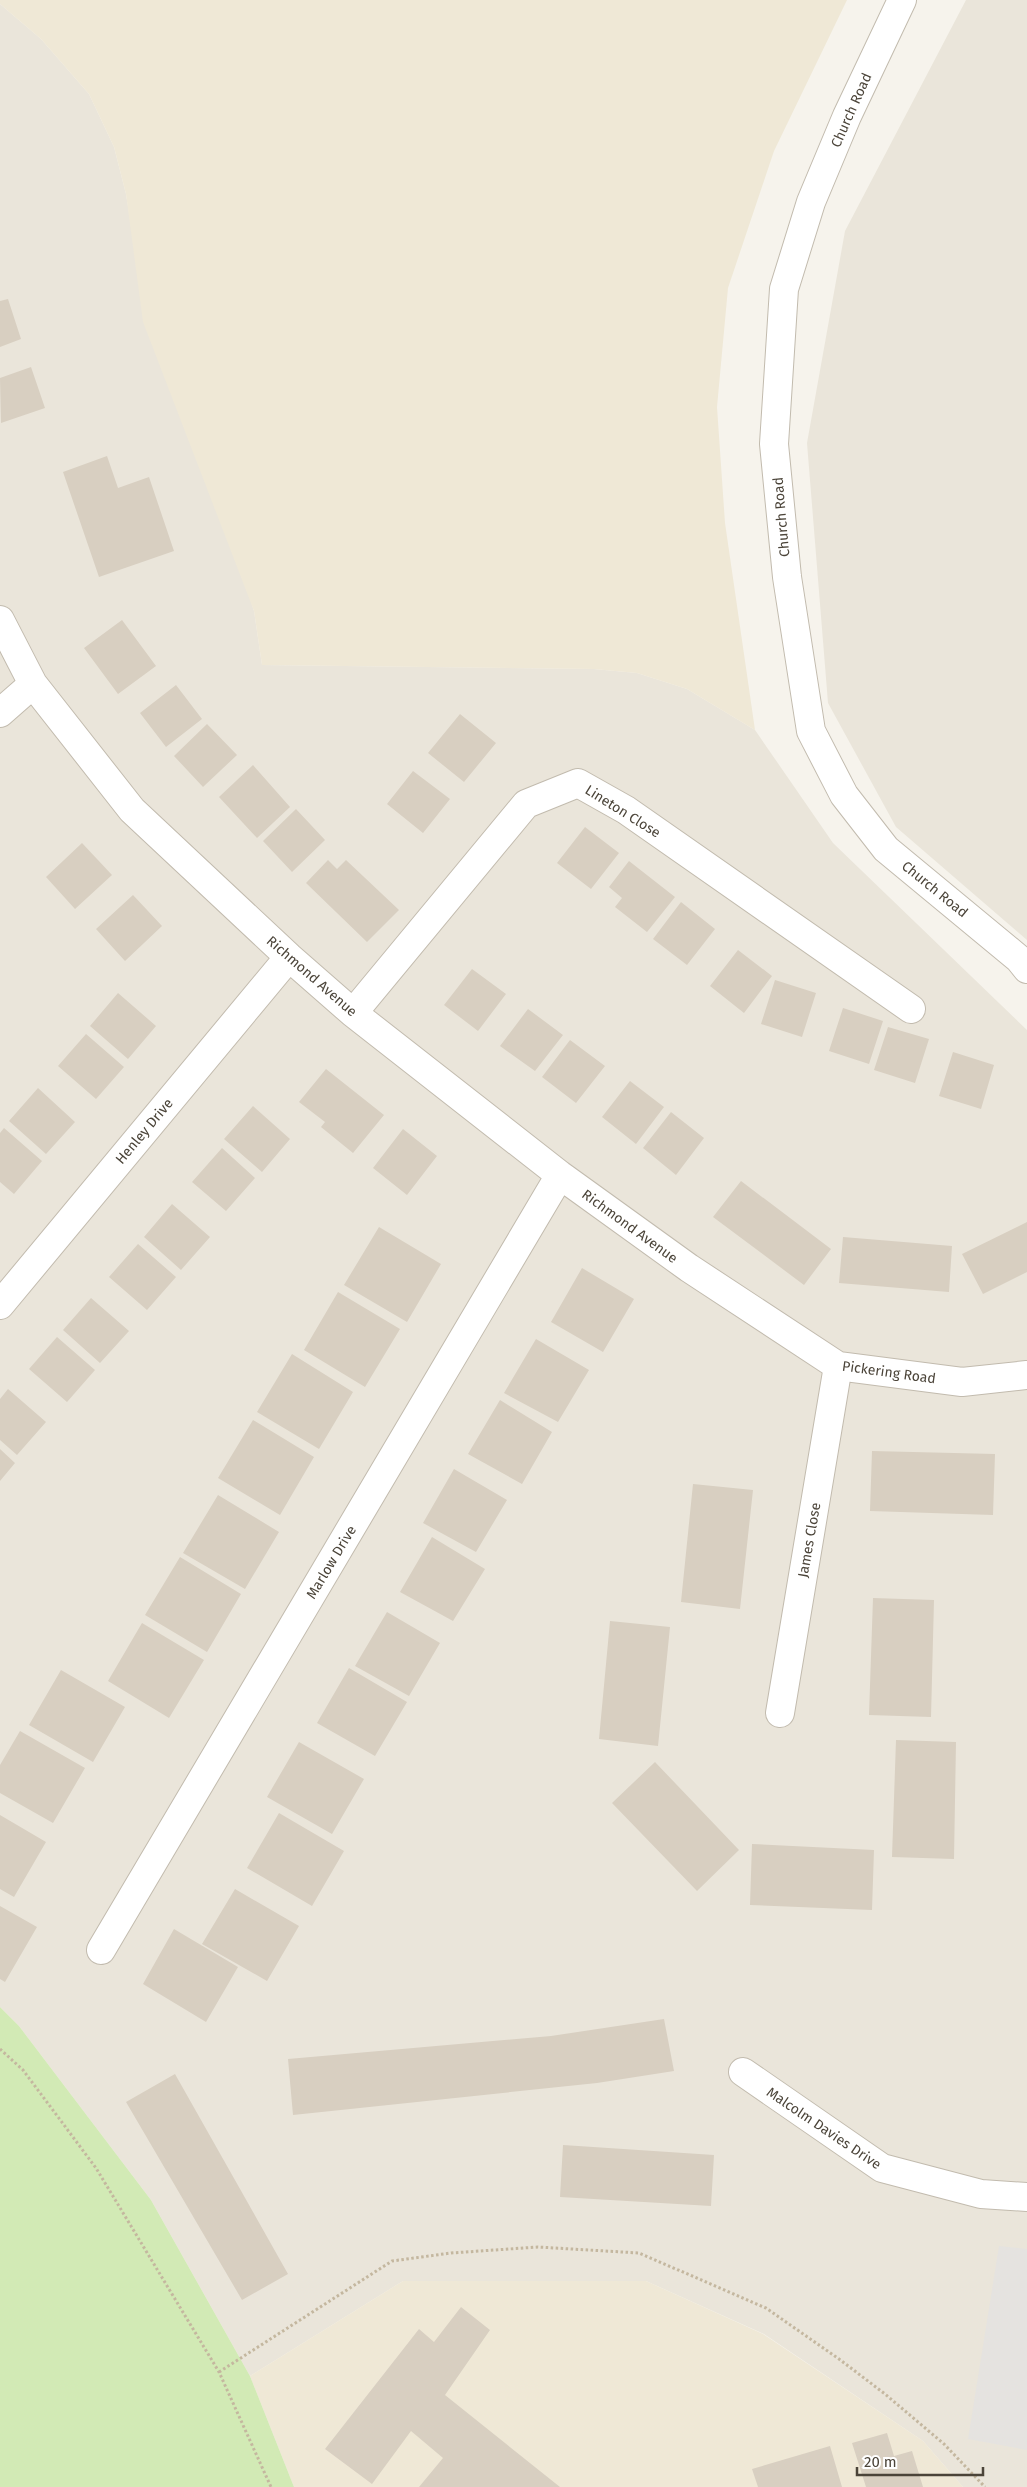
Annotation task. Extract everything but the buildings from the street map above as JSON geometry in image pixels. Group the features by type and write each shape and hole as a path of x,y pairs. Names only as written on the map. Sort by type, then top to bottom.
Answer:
{"street":[{"name":"Church Road","path":"902,0 847,116 814,193 784,289 774,444 787,577 811,731 844,795 886,850 1019,959 1027,969"},
{"name":"Richmond Avenue","path":"0,620 32,684 132,810 289,957 353,1013 560,1175 689,1268"},
{"path":"0,713 32,684"},
{"name":"Lineton Close","path":"353,1013 526,804 578,783 626,810 912,1009"},
{"name":"Henley Drive","path":"0,1305 289,957"},
{"name":"Marlow Drive","path":"101,1950 560,1175"},
{"name":"Pickering Road","path":"689,1268 838,1366 962,1382 1027,1375"},
{"name":"James Close","path":"780,1713 838,1366"},
{"name":"Malcolm Davies Drive","path":"743,2072 882,2168 1027,2204"}],"path":[{"path":"0,2049 23,2070 96,2168 219,2372 271,2487"},
{"path":"219,2372 392,2261 451,2253 538,2247 639,2253 766,2308 885,2394 944,2444 985,2487"}],"shaded area":[{"path":"0,0 847,0 774,151 728,288 717,407 725,523 755,730 687,689 637,673 594,669 262,665 254,611 143,322 126,194 114,147 89,94 41,39 0,4"},
{"path":"966,0 1027,0 1027,940 896,827 828,703 807,443 845,231"},
{"path":"0,4 41,39 89,94 114,147 126,194 133,238 254,611 262,665 594,669 637,673 687,689 755,730 833,843 1027,1030 1027,2487 963,2487 923,2441 764,2334 646,2281 403,2281 250,2376 151,2200 19,2026 0,2007"},
{"path":"999,2246 1027,2249 1027,2450 968,2439"},
{"path":"403,2281 646,2281 763,2334 923,2441 963,2487 294,2487 250,2376"}],"green space":[{"path":"0,2007 19,2026 151,2200 250,2376 294,2487 0,2487"}]}
